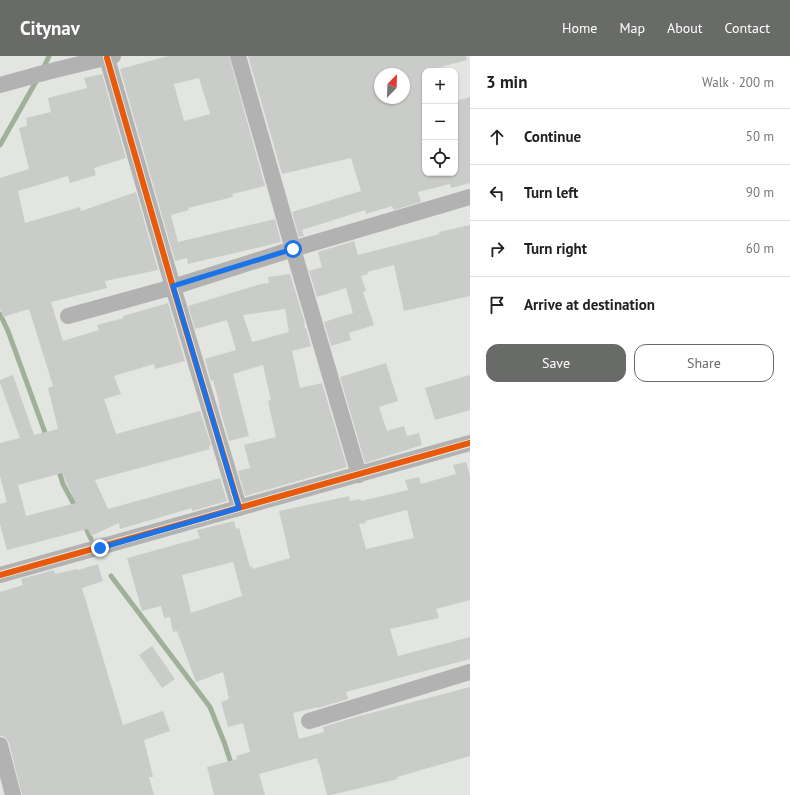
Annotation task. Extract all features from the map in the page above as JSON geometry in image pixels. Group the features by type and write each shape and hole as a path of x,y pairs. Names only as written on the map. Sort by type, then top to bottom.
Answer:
{"street":[{"path":"238,56 359,475"},
{"path":"0,85 110,57 173,286 239,508"},
{"path":"68,316 470,197"},
{"path":"0,575 470,443"},
{"path":"309,721 470,672"},
{"path":"0,745 13,795"}],"building":[{"path":"168,56 229,56 265,186 232,194 233,197 188,208 189,210 171,215 178,242 275,219 281,242 188,264 187,258 175,261 120,69","holes":["199,78 210,114 184,121 174,84"]},
{"path":"248,56 466,56 467,60 436,68 422,68 422,176 458,176 458,100 470,97 470,183 451,188 450,184 418,192 421,202 394,210 392,206 366,214 365,210 302,230 304,236 299,237 292,212 361,191 351,158 282,174"},
{"path":"102,74 126,158 94,168 96,175 70,183 68,176 18,191 25,223 80,207 81,211 136,192 158,270 105,281 107,288 51,302 63,341 99,330 97,325 124,318 123,316 168,303 185,361 155,369 154,364 114,376 121,394 104,399 116,434 200,411 211,445 209,446 210,449 95,480 108,509 220,478 227,501 192,511 192,508 120,529 119,523 91,536 88,529 7,550 0,524 0,504 7,502 0,476 0,443 20,438 0,380 13,375 34,435 58,429 48,388 53,386 29,309 3,317 0,308 0,178 29,169 19,128 27,126 26,118 51,112 48,98 87,88 84,78","holes":["62,473 76,503 26,516 18,485"]},
{"path":"470,225 470,296 404,311 394,265 367,272 368,274 361,276 366,291 363,292 374,325 349,333 351,340 331,346 324,322 353,313 346,288 317,297 309,271 322,267 318,252 354,241 358,255 440,234 439,232"},
{"path":"290,274 311,346 292,351 300,388 322,383 347,467 245,496 238,471 250,468 244,445 276,437 268,401 271,400 263,365 233,374 249,436 229,441 213,380 211,381 205,359 236,350 227,320 195,329 188,306 261,284 269,283 268,277","holes":["285,309 289,332 252,342 243,315"]},
{"path":"386,363 398,401 379,407 387,431 404,426 407,436 419,433 422,445 365,463 340,377"},
{"path":"470,375 470,410 435,420 425,388"},
{"path":"466,462 470,476 470,600 436,609 439,618 390,629 398,656 470,637 470,659 346,692 348,699 318,708 293,713 299,739 324,732 323,727 352,718 470,687 470,756 397,777 398,779 331,795 327,795 317,758 259,774 265,795 214,795 207,767 237,759 236,756 250,752 243,723 228,727 221,702 229,699 223,672 196,682 177,631 173,632 170,617 164,618 161,606 142,611 127,558 200,538 197,530 234,521 236,529 239,528 250,567 252,566 253,569 290,558 279,511 349,496 350,501 360,499 361,501 408,490 405,480 419,477 421,484 456,474 453,465","holes":["407,510 414,538 366,549 359,524","233,562 242,596 191,613 182,575"]},
{"path":"98,564 103,581 82,588 123,725 163,711 170,731 144,740 153,777 149,777 154,795 22,795 9,743 6,738 0,736 0,592 23,585 21,579 54,570 55,574 78,570"},
{"path":"152,646 175,679 162,688 139,655"}],"waterway":[{"path":"43,69 49,56"},
{"path":"0,145 38,78"},
{"path":"0,314 8,331 47,438"},
{"path":"58,468 63,484 76,508"},
{"path":"84,524 91,539"},
{"path":"111,576 210,707 232,766"}],"cycle path":[{"path":"107,58 173,287 239,507"},
{"path":"0,575 470,443"}],"route":[{"path":"100,548 239,508 173,286 293,249"}]}
